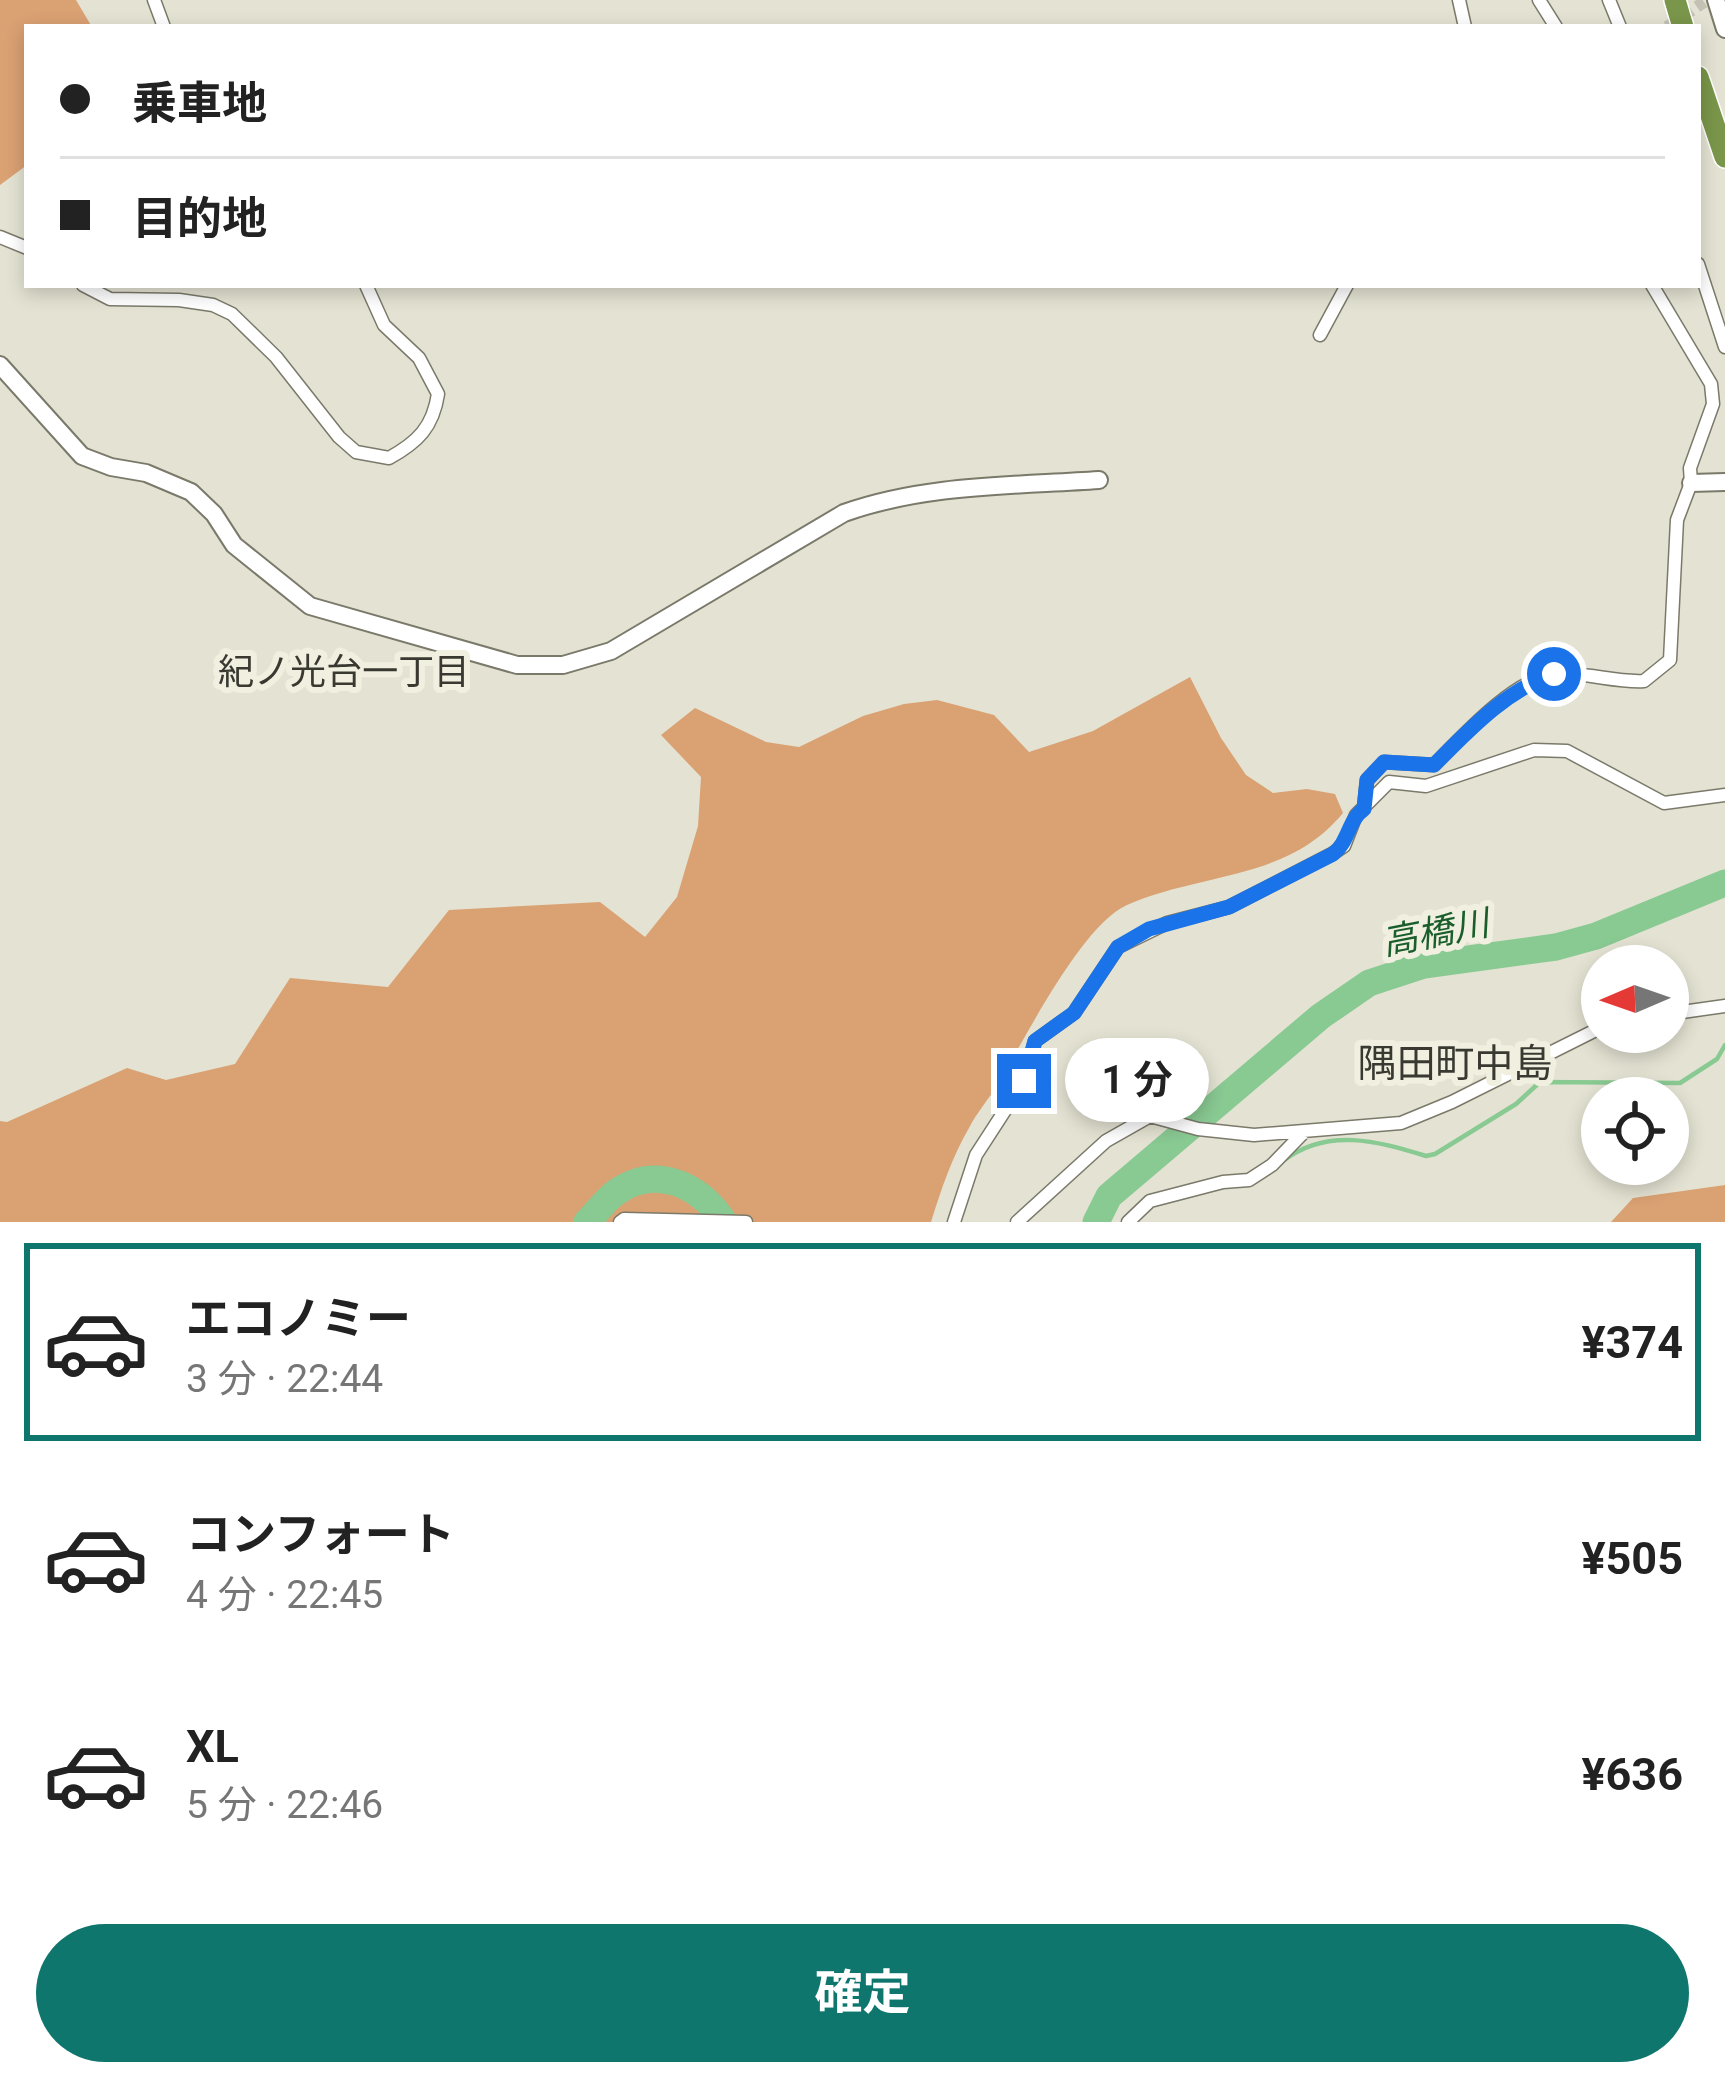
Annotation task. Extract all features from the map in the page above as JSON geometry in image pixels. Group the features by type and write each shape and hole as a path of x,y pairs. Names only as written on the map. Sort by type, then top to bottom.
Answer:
{"highway":[{"path":"1701,85 1725,157"}],"street":[{"path":"1710,1 1725,29"},
{"path":"1701,273 1725,347"},
{"path":"89,288 110,299 178,300 213,305 232,314 276,356 339,437 356,452 389,458 419,439 429,426 438,394 419,358 384,325 367,288"},
{"path":"1320,335 1346,288"},
{"path":"1364,809 1367,780 1384,762 1434,765 1532,681 1554,674 1644,682 1670,660 1677,520 1713,404 1711,384 1654,288"},
{"path":"0,365 82,456 146,473 190,492 214,514 234,544 310,606 496,660 540,668 590,660 611,651 844,513 881,500 915,492 1099,480"},
{"path":"1691,483 1725,482"},
{"path":"955,1222 976,1155 1024,1081 1035,1041 1074,1013 1118,947 1149,929 1229,907 1333,854 1344,846 1356,815 1389,782 1426,786 1534,750 1567,751 1664,803 1725,795"},
{"path":"1689,1011 1725,1006"},
{"path":"1017,1222 1106,1141 1150,1116 1198,1130 1254,1135 1401,1123 1581,1038"},
{"path":"1127,1222 1150,1201 1249,1180 1272,1165 1304,1132"},
{"path":"620,1222 746,1222"}],"shaded area":[{"path":"0,0 76,0 90,24 24,24 24,167 0,185"},
{"path":"1190,677 1246,775 1273,793 1307,789 1335,794 1343,813 1321,835 1270,863 1156,894 1109,917 1073,958 972,1122 931,1222 0,1222 0,1121 7,1122 127,1068 166,1080 235,1064 290,978 388,987 449,910 600,902 645,937 677,897 698,826 701,777 661,735 695,708 766,742 799,747 863,716 937,700 994,715 1029,752 1093,731"},
{"path":"1725,1185 1725,1222 1611,1222 1633,1198"}],"waterway":[{"name":"高橋川","path":"1096,1222 1109,1196 1321,1016 1369,983 1424,965 1556,947 1596,936 1725,883"},
{"path":"1283,1161 1317,1144 1353,1140 1435,1154 1516,1104 1540,1082 1680,1083 1717,1059 1725,1045"},
{"name":"高橋川","path":"587,1222 630,1184 660,1179 689,1188 724,1222"}],"tunnel":[{"path":"1671,24 1704,2"}],"district":[{"name":"紀ノ光台一丁目","path":"344,671"},
{"name":"隅田町中島","path":"1455,1063"}],"route":[{"path":"1024,1081 1035,1041 1074,1013 1118,947 1167,922 1229,907 1333,854 1344,846 1356,815 1364,809 1367,780 1384,762 1434,765 1504,701 1532,681 1554,674"}]}
